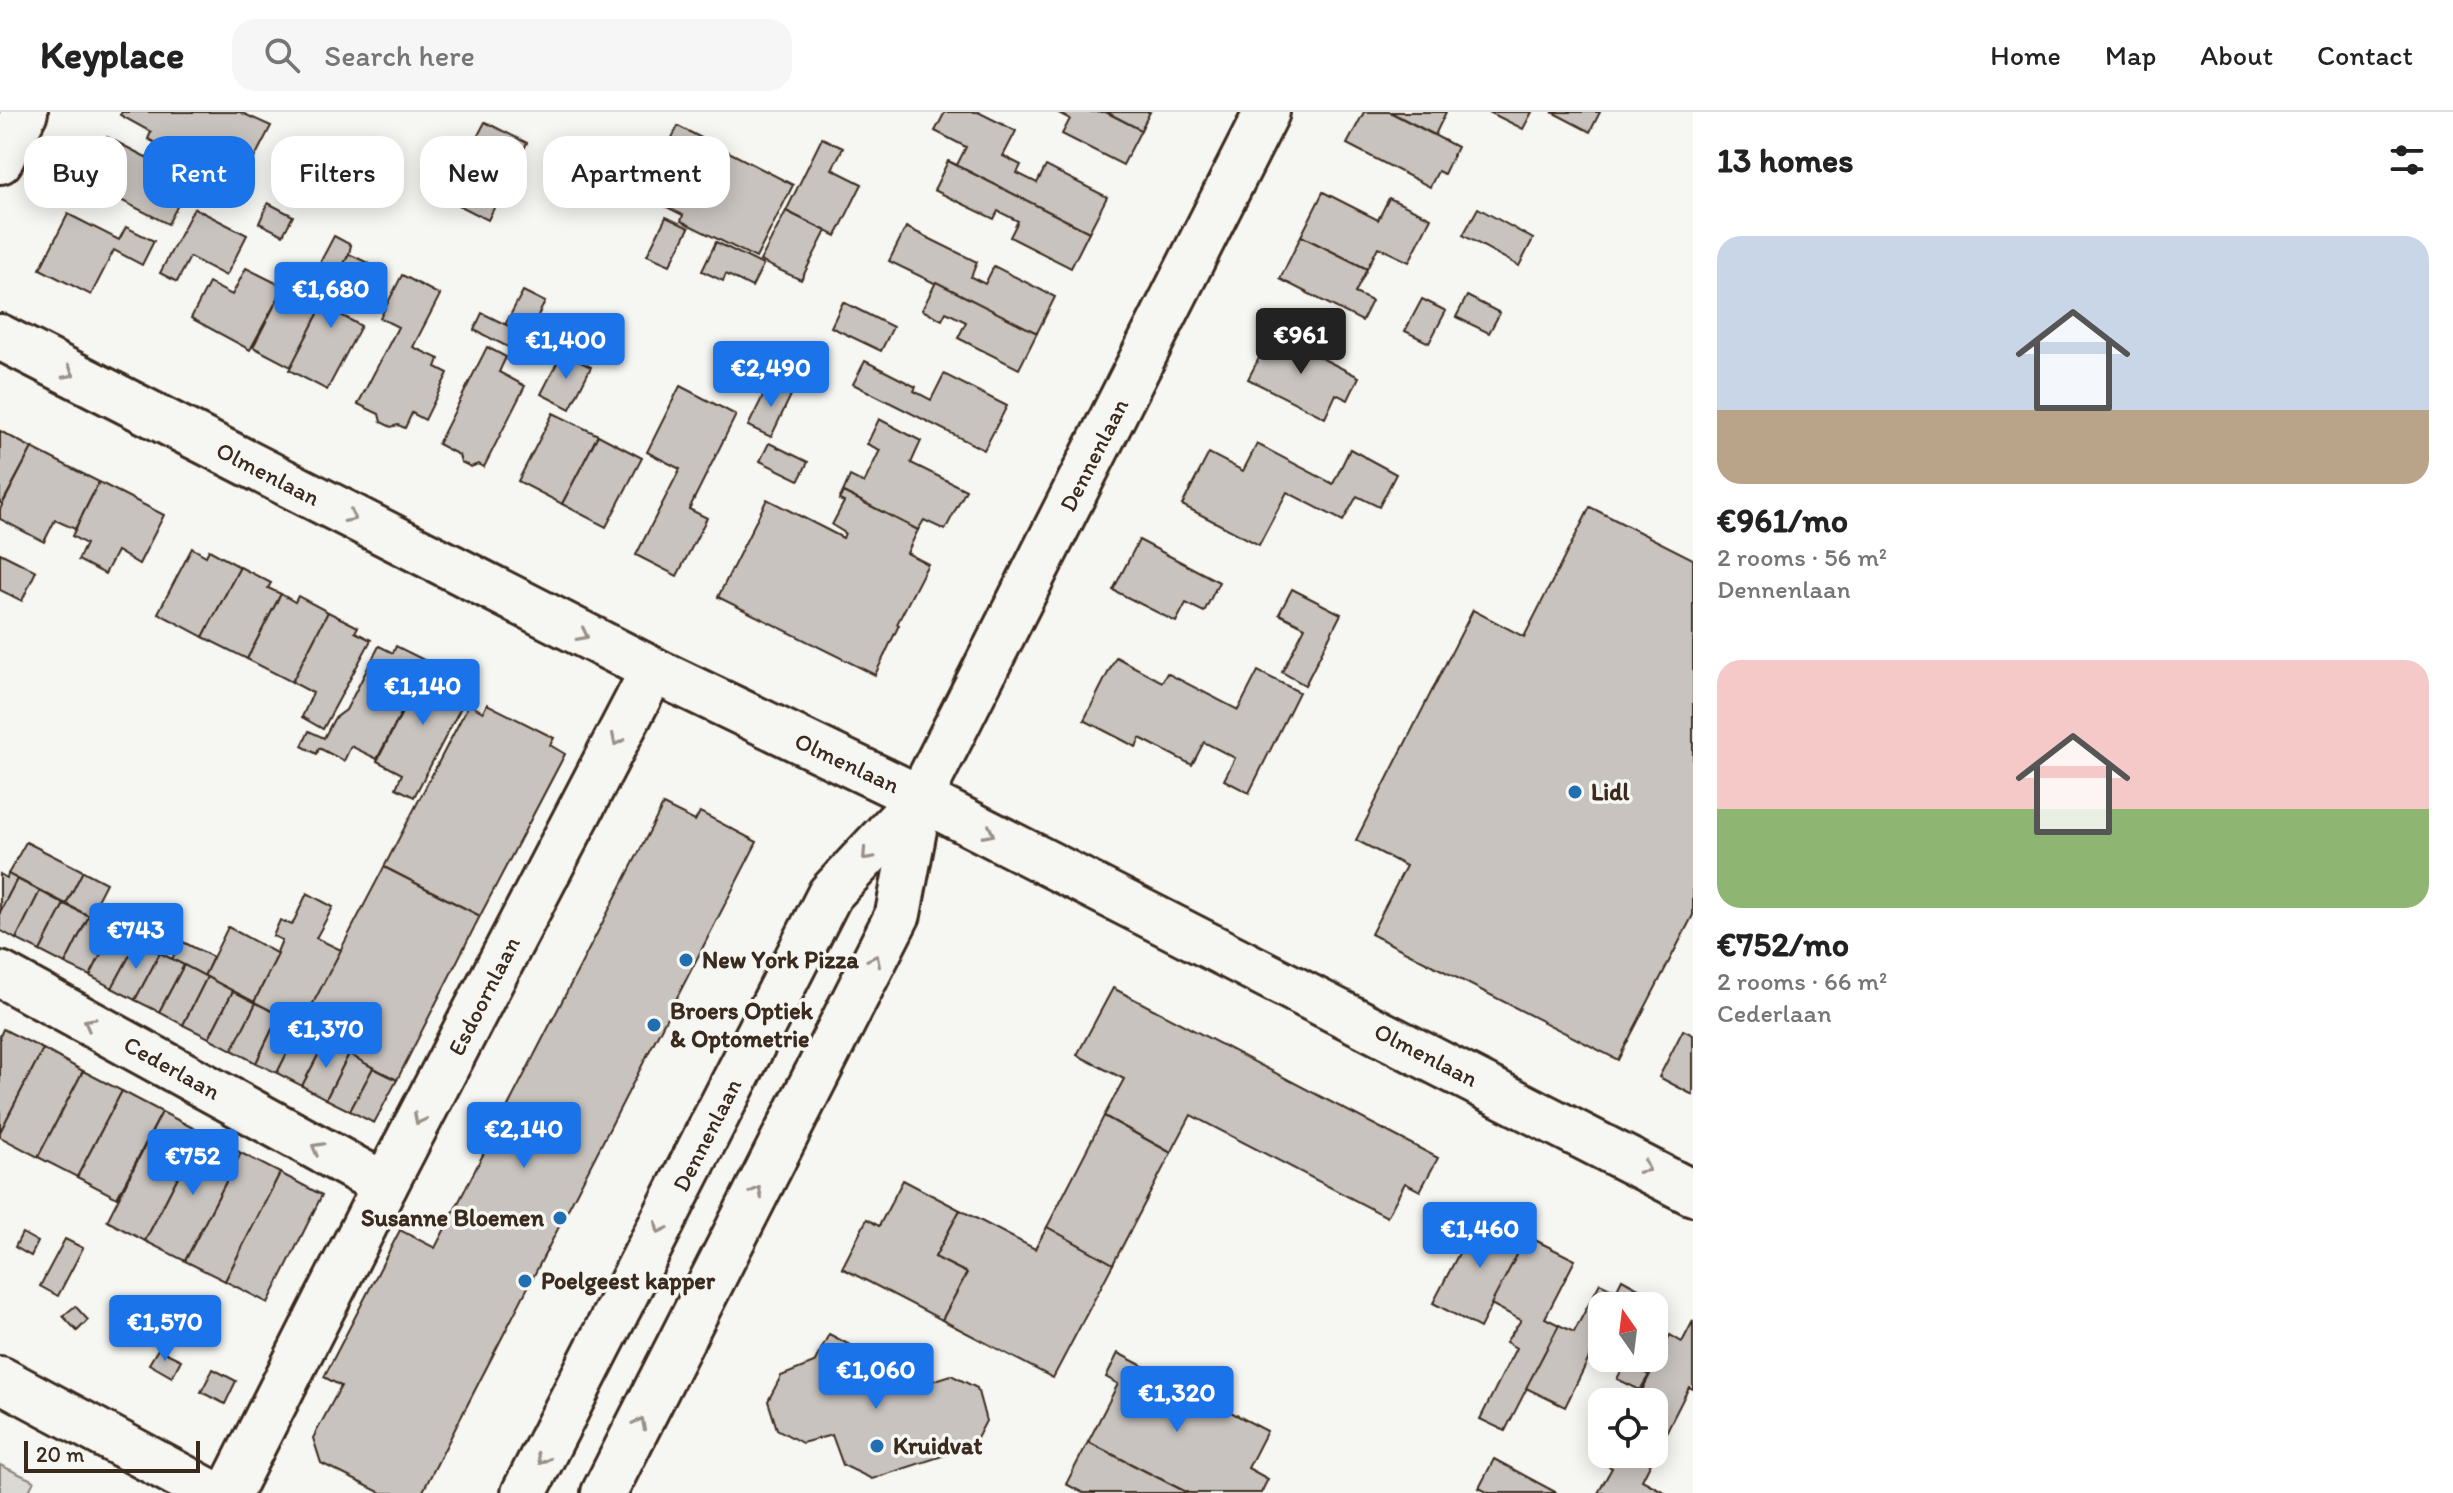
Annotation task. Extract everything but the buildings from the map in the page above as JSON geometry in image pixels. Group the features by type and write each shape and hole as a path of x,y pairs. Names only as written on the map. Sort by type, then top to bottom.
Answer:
{"street":[{"path":"0,161 25,112"},
{"name":"Dennenlaan","path":"604,1493 898,914 920,798 1267,112"},
{"name":"Olmenlaan","path":"0,337 653,670 920,798 1693,1193"},
{"name":"Esdoornlaan","path":"229,1493 653,670"},
{"name":"Dennenlaan","path":"524,1493 830,894 920,798"},
{"name":"Cederlaan","path":"0,974 385,1185"},
{"path":"0,1379 212,1493"}],"shaded area":[{"path":"0,1465 34,1481 28,1493 0,1493"}],"place":[{"name":"Lidl","path":"1575,792"},
{"name":"New York Pizza","path":"686,960"},
{"name":"Broers Optiek & Optometrie","path":"654,1025"},
{"name":"Susanne Bloemen","path":"560,1218"},
{"name":"Poelgeest kapper","path":"525,1281"},
{"name":"Kruidvat","path":"877,1446"}]}
